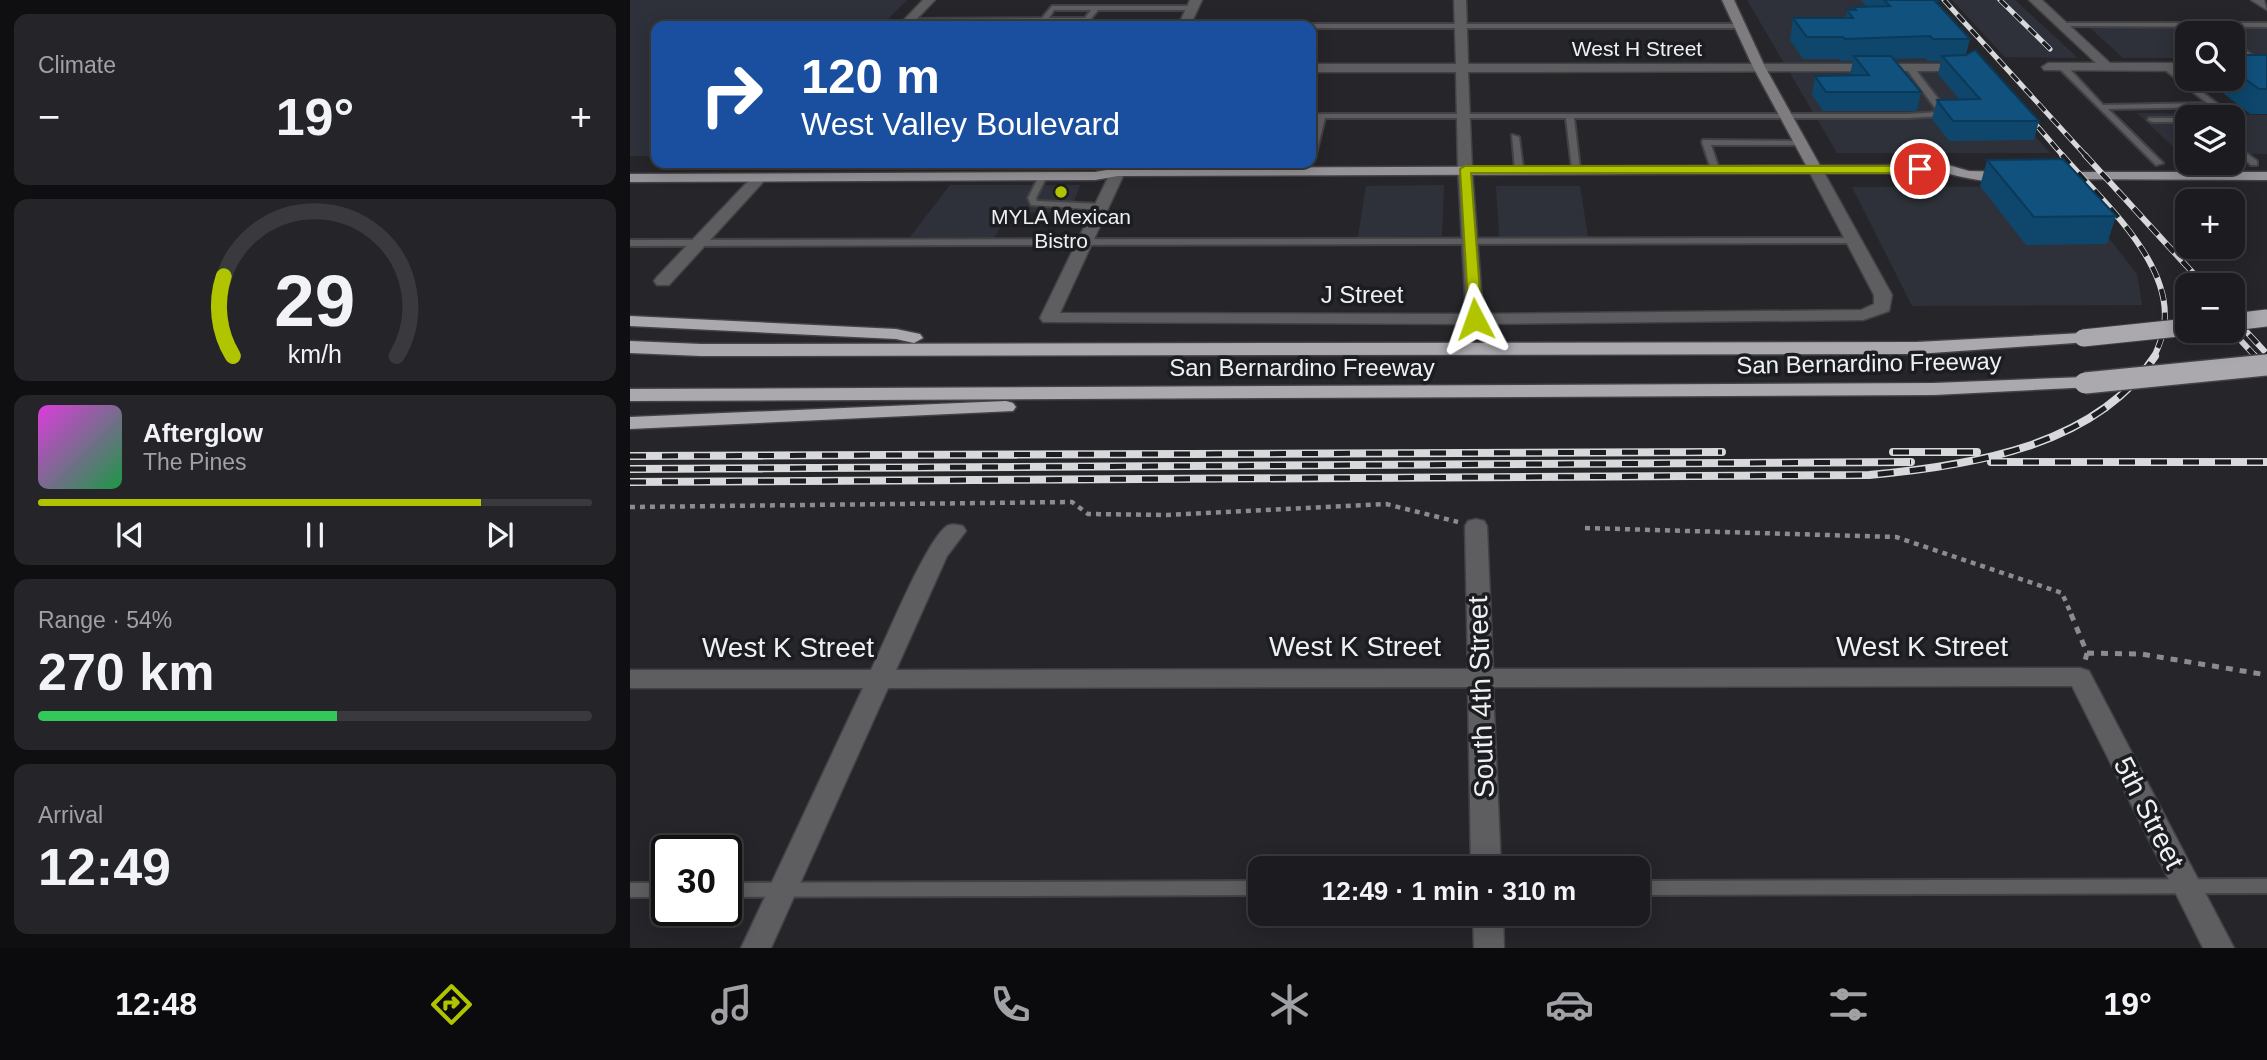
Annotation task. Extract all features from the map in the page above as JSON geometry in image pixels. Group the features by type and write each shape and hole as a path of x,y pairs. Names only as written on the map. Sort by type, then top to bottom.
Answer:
{"highway":[{"path":"2245,321 2267,318"},
{"path":"630,321 896,334 957,348"},
{"name":"San Bernardino Freeway","path":"630,347 701,350 1917,348 2083,338 2175,328"},
{"name":"San Bernardino Freeway","path":"630,395 1934,389 2085,383 2267,365"},
{"path":"630,423 1344,391"}],"main road":[{"path":"2043,163 2175,163"},
{"path":"630,164 651,164"},
{"path":"1316,164 1465,169 1948,169 1968,175 2022,172 2267,176"},
{"path":"2245,164 2263,164"},
{"path":"2216,176 2210,171 2263,164"},
{"path":"630,178 1095,176 1117,168"}],"street":[{"path":"909,21 929,0"},
{"path":"1460,0 1465,169 1475,319"},
{"path":"1728,0 1759,67 1854,241"},
{"path":"2035,0 2107,67"},
{"path":"2257,0 2267,7"},
{"path":"1186,21 1194,4"},
{"path":"2245,67 2265,66"},
{"name":"West H Street","path":"1316,68 1962,67"},
{"path":"2048,67 2175,67"},
{"path":"1083,244 1120,168"},
{"path":"663,281 759,178"},
{"name":"J Street","path":"1083,244 1049,318 1475,319 1863,315 1882,307 1883,295 1854,241"},
{"name":"South 4th Street","path":"1476,526 1486,856"},
{"path":"756,948 937,554 955,531"},
{"name":"West K Street","path":"630,679 1479,678 2083,665"},
{"name":"5th Street","path":"2083,665 2219,948"},
{"path":"1488,926 1489,948"}],"lane":[{"path":"1045,20 1052,8 1194,4"},
{"path":"1086,21 1096,8"},
{"path":"999,21 1058,21"},
{"path":"2062,25 2175,25"},
{"path":"2245,25 2267,25"},
{"path":"1316,26 1740,26"},
{"path":"2245,52 2265,66"},
{"path":"1316,116 1940,114 1943,111 1909,67"},
{"path":"2063,67 2159,163"},
{"path":"2101,107 2215,105 2167,67"},
{"path":"1316,138 1322,116"},
{"path":"1570,116 1576,169"},
{"path":"2152,120 2175,120"},
{"path":"1514,137 1519,169"},
{"path":"1715,169 1706,142 1800,143"},
{"path":"2245,153 2263,164"},
{"path":"1044,176 1032,198 1034,203 1101,207"},
{"path":"630,243 1854,241"},
{"path":"1650,888 2267,886"},
{"path":"742,890 1248,888"},
{"path":"630,890 651,890"}],"path":[{"path":"630,507 1072,502 1088,514 1167,515 1387,504 1476,526"},
{"path":"1585,528 1896,537 2062,593 2083,665 2141,654 2267,676"}],"shaded area":[{"path":"630,0 907,0 886,21 651,21 651,156 630,156"},
{"path":"1747,0 1915,0 2050,153 1837,153"},
{"path":"1952,0 2015,0 2078,58 2005,57"},
{"path":"2089,27 2175,27 2175,58 2123,58"},
{"path":"2245,28 2267,28 2267,58 2245,58"},
{"path":"2137,113 2175,114 2175,148"},
{"path":"2245,115 2267,115 2267,154 2245,154"},
{"path":"950,185 1080,185 1070,212 1009,213 994,238 910,237"},
{"path":"1444,185 1442,236 1358,237 1366,186"},
{"path":"1496,186 1580,186 1588,237 1499,237"},
{"path":"2068,186 2137,274 2142,305 1912,306 1852,187"}],"building":[{"path":"1884,0 1937,0 1935,1 1970,39 1933,39 1930,36 1845,39 1807,37 1793,18 1853,18 1847,10 1856,10 1854,7 1890,6"},
{"path":"1975,50 2039,121 1953,121 1937,100 1980,99 1942,56 1966,55"},
{"path":"2245,55 2267,55 2267,89 2259,89 2245,79"},
{"path":"1854,56 1891,56 1921,92 1826,92 1815,76 1869,75"},
{"path":"2063,159 2116,216 2034,217 1987,160"}],"railway":[{"path":"1944,0 2087,157"},
{"path":"2000,0 2050,49"},
{"path":"2025,112 2064,157"},
{"path":"2062,155 2131,233 2158,279 2164,302 2164,326 2154,357"},
{"path":"2085,155 2193,273"},
{"path":"2245,330 2267,354"},
{"path":"2243,343 2256,357"},
{"path":"630,482 1869,475 1988,457 2065,431 2099,412 2130,387 2155,356"},
{"path":"2254,356 2267,370"},
{"path":"630,456 1722,452"},
{"path":"1893,452 1977,452"},
{"path":"630,469 1911,462"},
{"path":"1991,462 2267,462"}],"place":[{"name":"MYLA Mexican Bistro","path":"1061,192"}],"route":[{"path":"1475,319 1465,169 1920,169"}]}
